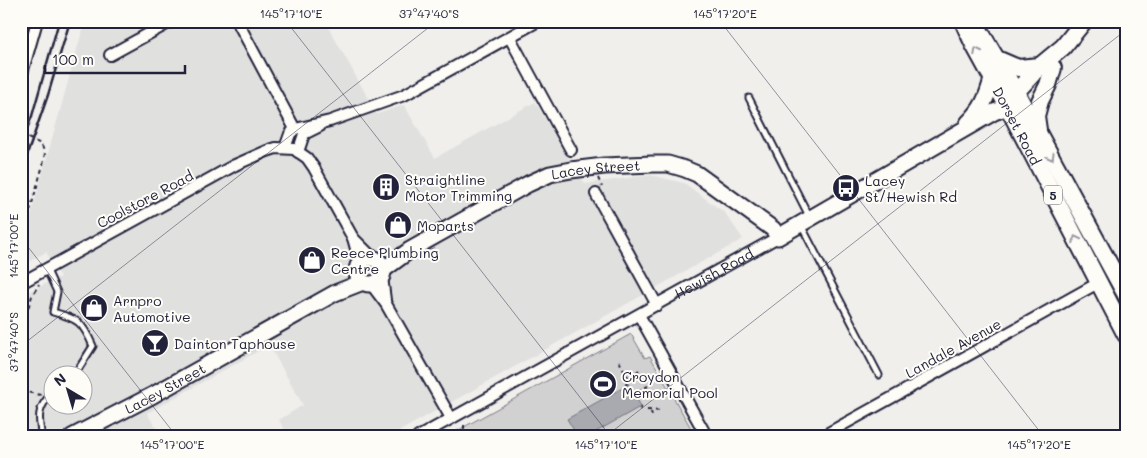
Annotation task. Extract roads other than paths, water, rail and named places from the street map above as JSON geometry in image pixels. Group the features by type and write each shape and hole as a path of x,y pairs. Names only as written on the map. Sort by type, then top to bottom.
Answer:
{"main road":[{"name":"Dorset Road","path":"963,21 992,79 1015,101 1039,135 1126,295"},
{"name":"Dorset Road","path":"974,21 997,59 1098,282 1126,335"},
{"path":"1015,101 1084,21"},
{"path":"997,59 1018,68 1046,67"},
{"path":"1039,135 1036,116 1040,101 1048,85 1046,67"}],"street":[{"path":"21,77 37,21"},
{"path":"110,54 172,21"},
{"path":"237,21 295,129"},
{"path":"451,418 386,304 371,271 314,168 307,158 298,152 285,148 290,134 295,129 330,121 404,95 538,21"},
{"path":"510,38 571,150"},
{"path":"957,135 979,111 988,96 992,79"},
{"name":"Hewish Road","path":"418,437 806,222 1015,101"},
{"path":"298,152 304,134 330,121"},
{"name":"Coolstore Road","path":"21,283 234,165 267,151 285,148"},
{"name":"Lacey Street","path":"72,437 153,394 528,184 550,174 592,167 668,164 697,174 773,229 778,237"},
{"path":"596,194 657,305"},
{"name":"Landale Avenue","path":"821,437 1098,282"},
{"path":"639,315 708,437"}],"lane":[{"path":"749,98 879,375"},
{"path":"46,268 57,292 53,312 74,318 84,327 93,346 80,366"},
{"path":"42,405 39,413 42,437"}],"railway":[{"path":"21,144 32,116 59,21"},
{"path":"21,172 48,95 70,21"}],"place":[{"name":"Straightline Motor Trimming","path":"386,187"},
{"name":"Lacey St/Hewish Rd","path":"846,188"},
{"name":"Moparts","path":"398,225"},
{"name":"Reece Plumbing Centre","path":"312,260"},
{"name":"Arnpro Automotive","path":"94,308"},
{"name":"Dainton Taphouse","path":"155,343"},
{"name":"Croydon Memorial Pool","path":"603,384"}]}
